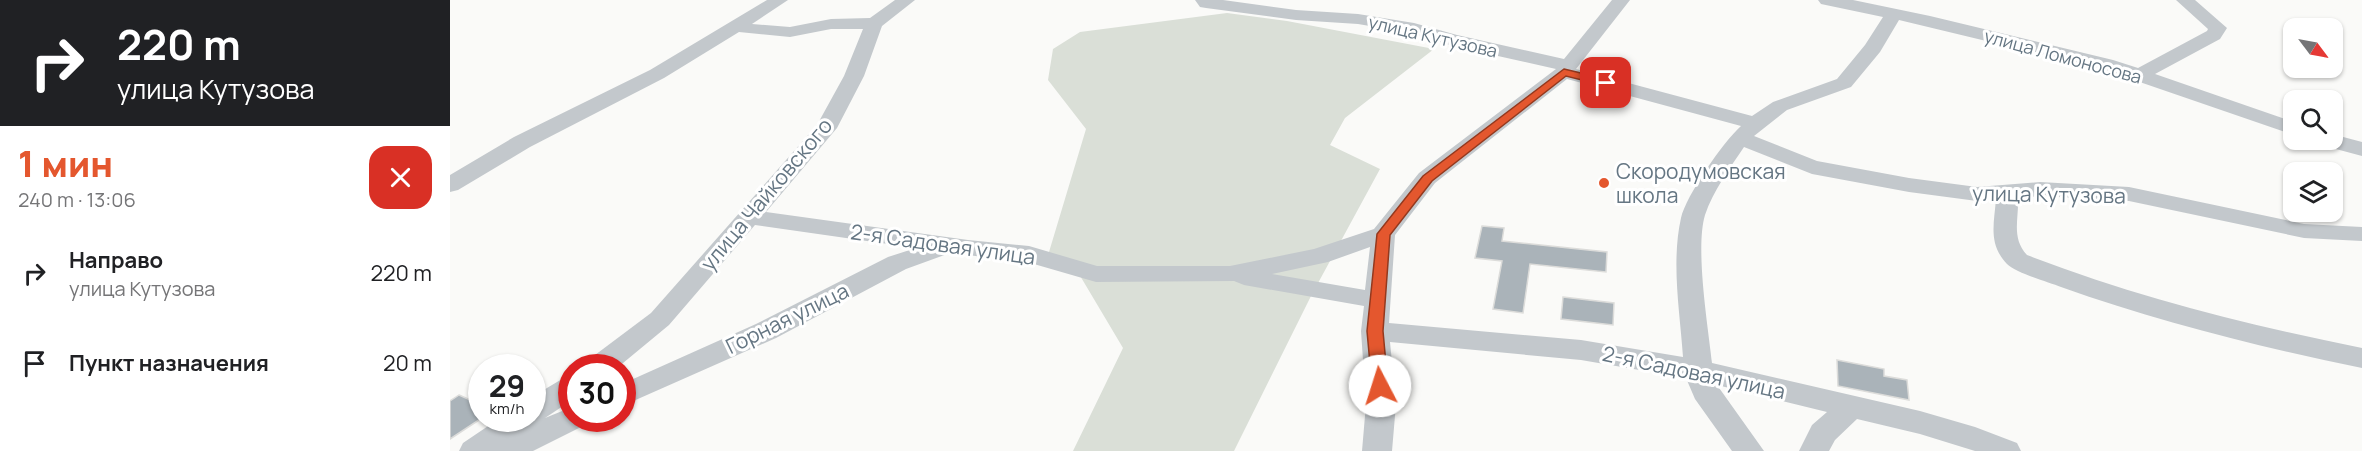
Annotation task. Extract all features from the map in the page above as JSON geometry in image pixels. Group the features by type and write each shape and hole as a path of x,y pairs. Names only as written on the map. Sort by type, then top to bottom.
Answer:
{"street":[{"path":"450,185 522,142 657,74 779,0"},
{"path":"736,26 790,32 831,24 874,23 906,0"},
{"name":"улица Кутузова","path":"1204,0 1206,3 1296,8 1414,28 1567,69 1748,130 1812,167 1909,185 1977,194 2006,190 2129,194 2304,231 2362,234"},
{"path":"1377,451 1382,405 1375,331 1383,234 1427,178 1567,69 1621,0"},
{"name":"улица Ломоносова","path":"1827,0 1905,10 2054,50 2283,125"},
{"path":"2138,76 2214,35 2218,28 2185,0"},
{"path":"1749,451 1705,392 1698,369 1689,251 1693,216 1717,170 1748,130 1780,106 1844,82 1905,10"},
{"name":"улица Чайковского","path":"615,354 660,319 826,128 854,76 874,23"},
{"path":"2343,144 2362,149"},
{"path":"2006,190 2009,203 2003,225 2004,237 2009,252 2018,261 2138,304 2187,318 2362,358"},
{"name":"2-я Садовая улица","path":"748,217 952,246 1029,254 1095,274 1230,274 1319,256 1383,234"},
{"name":"Горная улица","path":"636,390 766,331 897,263 952,246"},
{"path":"1230,274 1376,300"},
{"name":"2-я Садовая улица","path":"1375,331 1556,347 1698,369 1917,422 2007,451"},
{"path":"2312,348 2354,369 2362,376"},
{"path":"1814,451 1823,433 1852,406"},
{"path":"505,451 558,425"},
{"path":"474,451 502,432"}],"shaded area":[{"path":"1227,13 1287,21 1434,49 1345,118 1330,145 1380,169 1311,296 1234,451 1073,451 1123,348 1079,274 1046,262 1086,129 1048,80 1053,49 1080,32"}],"building":[{"path":"1482,226 1504,228 1502,241 1607,252 1606,272 1530,264 1523,313 1493,309 1502,261 1475,258"},
{"path":"1563,297 1614,303 1613,325 1561,319"},
{"path":"1837,360 1884,369 1884,376 1907,380 1909,400 1838,386"},
{"path":"459,395 468,399 468,427 450,439 450,401"}],"place":[{"name":"Скородумовская школа","path":"1604,183"}],"route":[{"path":"1380,386 1375,331 1383,234 1427,178 1564,72 1606,83"}]}
